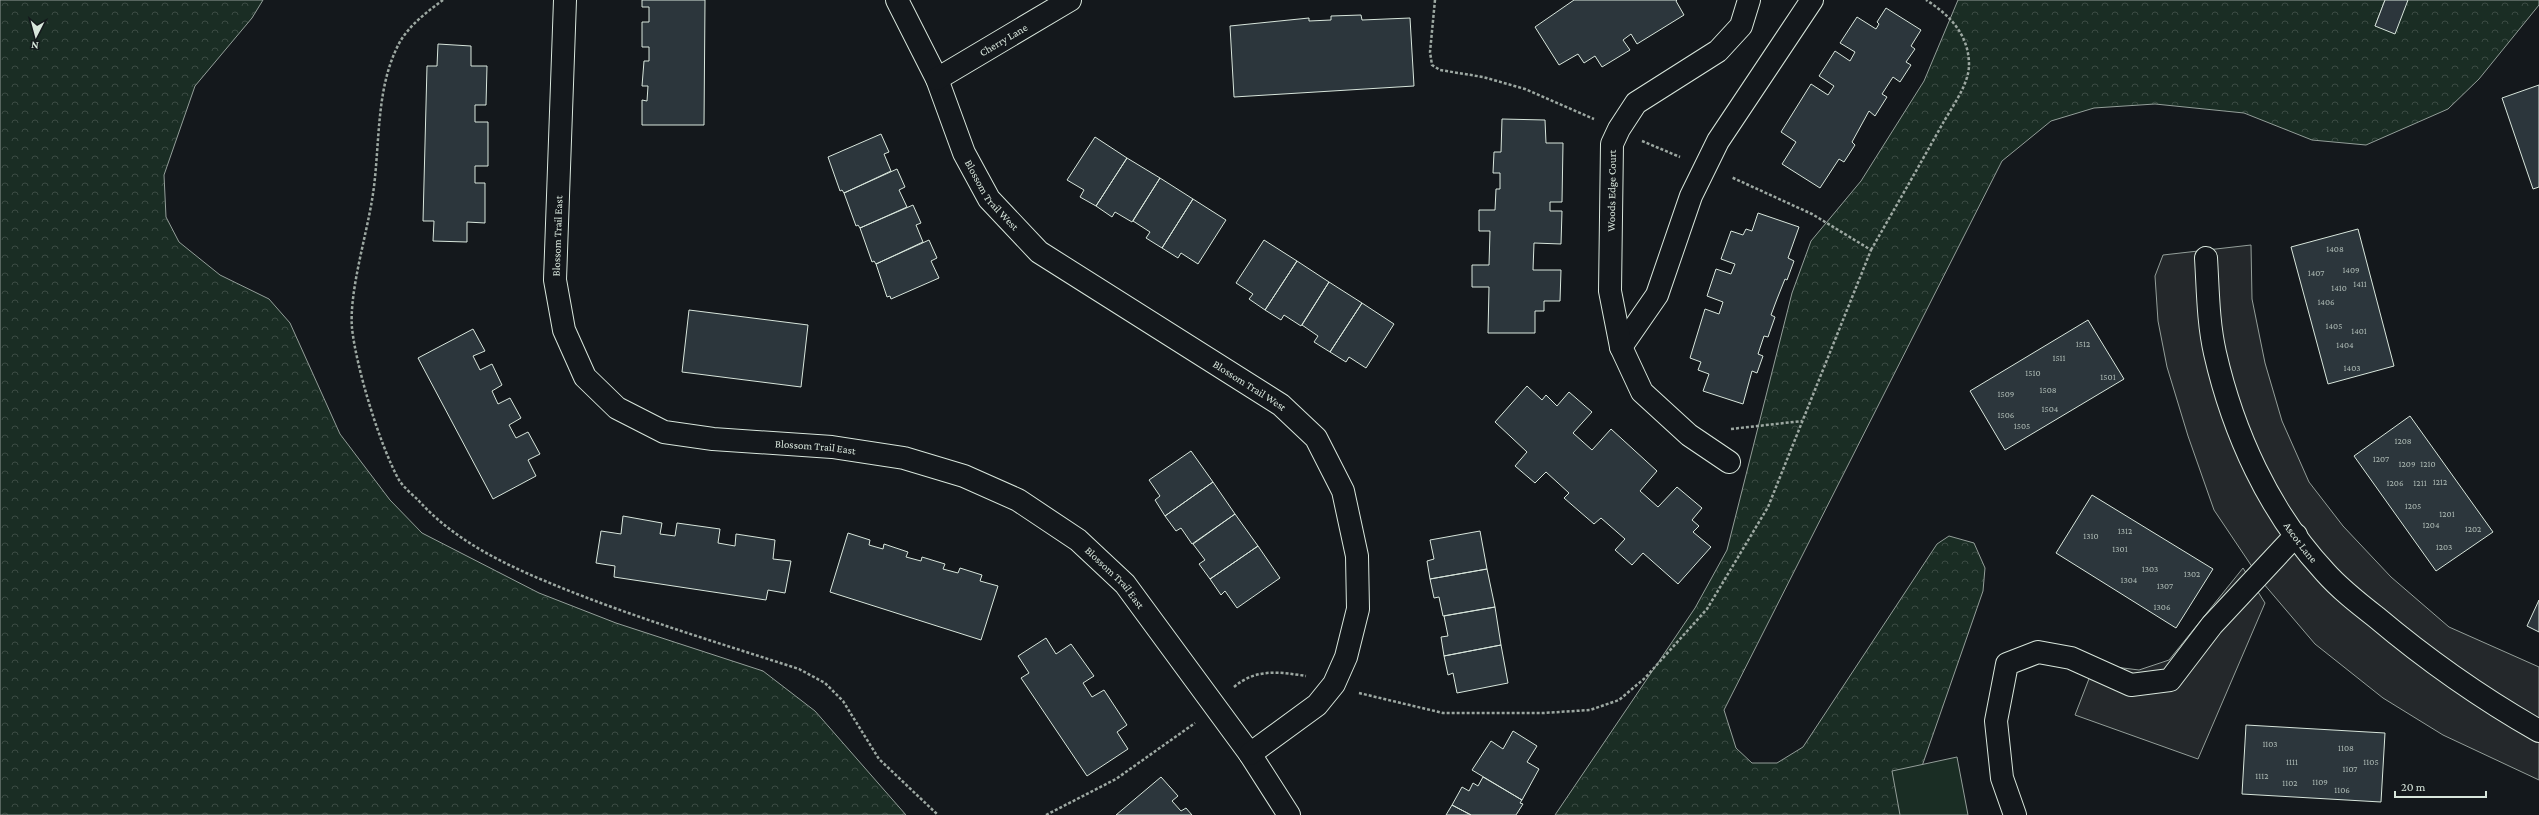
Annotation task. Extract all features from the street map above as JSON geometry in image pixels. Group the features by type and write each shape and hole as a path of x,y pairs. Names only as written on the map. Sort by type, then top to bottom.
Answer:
{"street":[{"name":"Blossom Trail East","path":"565,0 555,280 564,330 585,377 617,408 664,432 713,440 832,447 904,458 964,476 1018,500 1078,540 1125,584 1250,754 1289,815"},
{"path":"897,0 937,79"},
{"name":"Cherry Lane","path":"937,79 1070,0"},
{"name":"Woods Edge Court","path":"1729,462 1689,435 1642,392 1621,347 1610,291 1612,144 1619,129 1636,103 1718,51 1741,26 1749,0"},
{"path":"1621,347 1657,295 1704,166 1718,141 1812,0"},
{"name":"Blossom Trail West","path":"937,79 964,153 989,199 1039,252 1282,405 1316,438 1343,491 1357,556 1358,609 1346,657 1334,684 1317,705 1250,754"},
{"name":"Ascot Lane","path":"2206,258 2209,317 2214,352 2230,409 2258,474 2296,535 2325,572 2405,642 2462,684 2539,731"},
{"path":"2015,815 2002,778 1996,722 2007,664 2038,652 2071,658 2130,685 2170,680 2212,625 2296,535"}],"path":[{"path":"443,0 421,17 402,39 389,69 381,108 376,174 353,302 352,329 362,373 376,423 400,481 427,511 457,536 528,574 618,611 799,669 825,683 843,700 879,760 938,815"},
{"path":"1435,0 1430,52 1432,65 1440,70 1483,77 1525,89 1812,214 1871,250"},
{"path":"1046,815 1116,779 1191,727 1239,682 1259,672 1280,672 1308,676 1361,694 1443,712 1543,713 1590,710 1619,700 1645,678 1707,609 1768,507 1871,250 1964,83 1969,67 1968,51 1962,35 1951,18 1926,0"},
{"path":"1689,435 1802,421"}],"green space":[{"path":"0,0 263,0 252,18 195,86 164,175 166,217 179,242 220,275 269,299 290,323 340,434 390,500 422,533 539,593 616,623 763,671 815,711 906,815 0,815"},
{"path":"1958,0 2385,0 2375,26 2408,0 2539,0 2539,5 2479,79 2448,109 2366,145 2312,140 2244,113 2155,104 2094,108 2051,121 2002,161 1724,710 1736,748 1752,763 1777,763 1803,747 1937,544 1949,536 1974,543 1985,568 1983,591 1905,815 1555,815 1695,608 1727,550 1792,293 1811,241 1861,181 1924,81"},
{"path":"1957,757 1968,815 1900,815 1892,771"}],"shaded area":[{"path":"2251,245 2252,299 2265,363 2282,421 2309,482 2343,526 2391,577 2449,627 2539,667 2539,780 2443,735 2383,698 2315,644 2263,583 2214,510 2188,436 2167,367 2158,321 2155,276 2163,255"},
{"path":"2243,568 2265,603 2198,759 2075,715 2097,658 2115,667 2139,670 2169,660"}],"building":[{"path":"642,0 705,0 704,125 642,125 642,100 647,101 648,86 642,86 644,61 649,61 649,47 642,47 642,22 649,22 649,7 642,7"},
{"path":"1574,0 1677,0 1676,1 1684,15 1637,44 1631,34 1623,40 1630,50 1602,67 1595,56 1584,63 1578,54 1559,65 1535,27"},
{"path":"2385,0 2408,0 2395,34 2375,26"},
{"path":"1886,8 1921,30 1911,46 1915,49 1906,62 1911,65 1900,82 1893,77 1882,94 1887,97 1875,116 1869,111 1852,142 1855,145 1844,162 1839,159 1820,188 1782,164 1796,142 1781,132 1811,84 1828,95 1834,86 1819,76 1835,51 1850,61 1855,52 1840,43 1857,17 1876,29 1879,24 1877,22"},
{"path":"1361,15 1362,20 1410,18 1414,86 1234,97 1230,26 1309,18 1309,21 1331,20 1331,16"},
{"path":"438,44 471,46 471,66 487,66 486,105 475,105 475,122 488,122 488,166 475,166 475,183 485,183 485,223 467,222 467,242 433,241 434,221 423,221 427,66 437,66"},
{"path":"2539,85 2539,187 2533,189 2502,98"},
{"path":"1502,119 1545,120 1546,143 1563,143 1562,202 1550,202 1550,211 1562,211 1561,244 1534,243 1533,270 1561,270 1560,301 1544,301 1544,311 1535,311 1535,333 1488,333 1489,287 1472,287 1472,265 1489,265 1490,231 1479,231 1479,210 1495,210 1496,189 1500,189 1500,173 1493,173 1494,152 1501,152"},
{"path":"881,134 889,152 884,154 891,171 844,193 842,190 840,191 828,157"},
{"path":"1095,137 1127,158 1096,206 1080,197 1084,190 1067,180"},
{"path":"1127,158 1160,178 1132,222 1115,212 1112,217 1096,206"},
{"path":"897,169 905,187 899,190 907,207 860,228 858,225 856,226 844,193"},
{"path":"1160,178 1193,199 1162,248 1146,238 1150,232 1133,221"},
{"path":"1193,199 1226,220 1198,264 1181,253 1178,258 1162,248"},
{"path":"913,205 921,223 916,225 923,242 876,264 874,261 872,262 860,228"},
{"path":"1758,213 1799,227 1788,258 1794,261 1787,280 1785,279 1771,315 1775,317 1768,337 1764,336 1758,354 1763,356 1757,373 1752,371 1743,404 1703,391 1709,374 1698,370 1701,362 1690,358 1705,309 1719,314 1723,302 1707,296 1716,269 1731,274 1735,264 1721,259 1731,231 1743,235 1746,229 1752,231"},
{"path":"2358,229 2394,366 2328,384 2291,247"},
{"path":"929,240 937,258 931,261 939,278 891,299 890,296 887,297 876,264"},
{"path":"1264,240 1297,261 1265,310 1249,299 1253,294 1236,283"},
{"path":"1297,261 1329,282 1301,326 1284,315 1281,320 1265,310"},
{"path":"1329,282 1362,303 1330,352 1314,342 1318,336 1302,325"},
{"path":"1362,303 1394,324 1366,368 1349,357 1346,362 1330,352"},
{"path":"689,310 808,325 801,387 682,372"},
{"path":"2088,320 2124,379 2005,450 1970,391"},
{"path":"473,329 485,351 473,356 480,370 492,364 502,385 492,391 498,404 510,398 521,418 509,425 516,438 528,432 540,454 528,460 536,476 493,499 418,358"},
{"path":"1527,386 1542,400 1546,395 1557,406 1569,392 1592,412 1573,433 1592,450 1611,429 1657,471 1640,491 1658,507 1677,487 1702,508 1692,520 1699,526 1693,532 1711,547 1678,584 1643,553 1632,565 1615,550 1625,539 1601,518 1594,524 1564,498 1569,493 1546,472 1535,483 1515,466 1527,452 1495,422"},
{"path":"2410,416 2493,532 2436,571 2354,456"},
{"path":"1191,451 1213,482 1165,516 1155,500 1160,496 1149,480"},
{"path":"1213,482 1235,514 1192,544 1181,528 1176,531 1165,516"},
{"path":"2092,495 2213,569 2176,628 2056,553"},
{"path":"1235,514 1258,546 1210,579 1199,564 1205,560 1193,544"},
{"path":"623,516 662,523 660,534 675,536 677,523 720,529 718,543 735,546 736,534 775,540 773,559 791,561 785,593 768,590 766,600 614,577 615,566 596,563 601,531 621,534"},
{"path":"1480,531 1487,569 1430,579 1427,561 1434,559 1430,540"},
{"path":"848,533 870,540 869,545 883,549 884,544 908,552 906,557 921,561 922,557 945,564 943,569 958,573 960,568 982,575 980,581 998,586 981,640 830,592"},
{"path":"1258,546 1280,578 1237,608 1225,591 1221,595 1210,579"},
{"path":"1487,569 1495,607 1443,616 1439,597 1434,598 1430,579"},
{"path":"2539,600 2539,632 2527,626"},
{"path":"1495,607 1501,645 1444,656 1441,637 1448,636 1444,616"},
{"path":"1046,638 1056,654 1071,644 1094,676 1083,683 1092,697 1104,690 1127,725 1117,732 1128,749 1087,776 1021,678 1029,673 1018,656"},
{"path":"1501,645 1508,683 1457,693 1453,673 1448,675 1444,656"},
{"path":"2246,725 2385,733 2381,802 2242,794"},
{"path":"1513,731 1537,746 1527,762 1539,769 1522,800 1472,770 1491,741 1503,749"},
{"path":"1161,777 1178,796 1172,801 1181,811 1186,808 1192,815 1116,815"},
{"path":"1483,777 1522,800 1520,803 1523,804 1516,815 1471,815 1452,805 1462,787 1469,791 1473,783 1478,786"},
{"path":"1452,805 1471,815 1446,815"}]}
